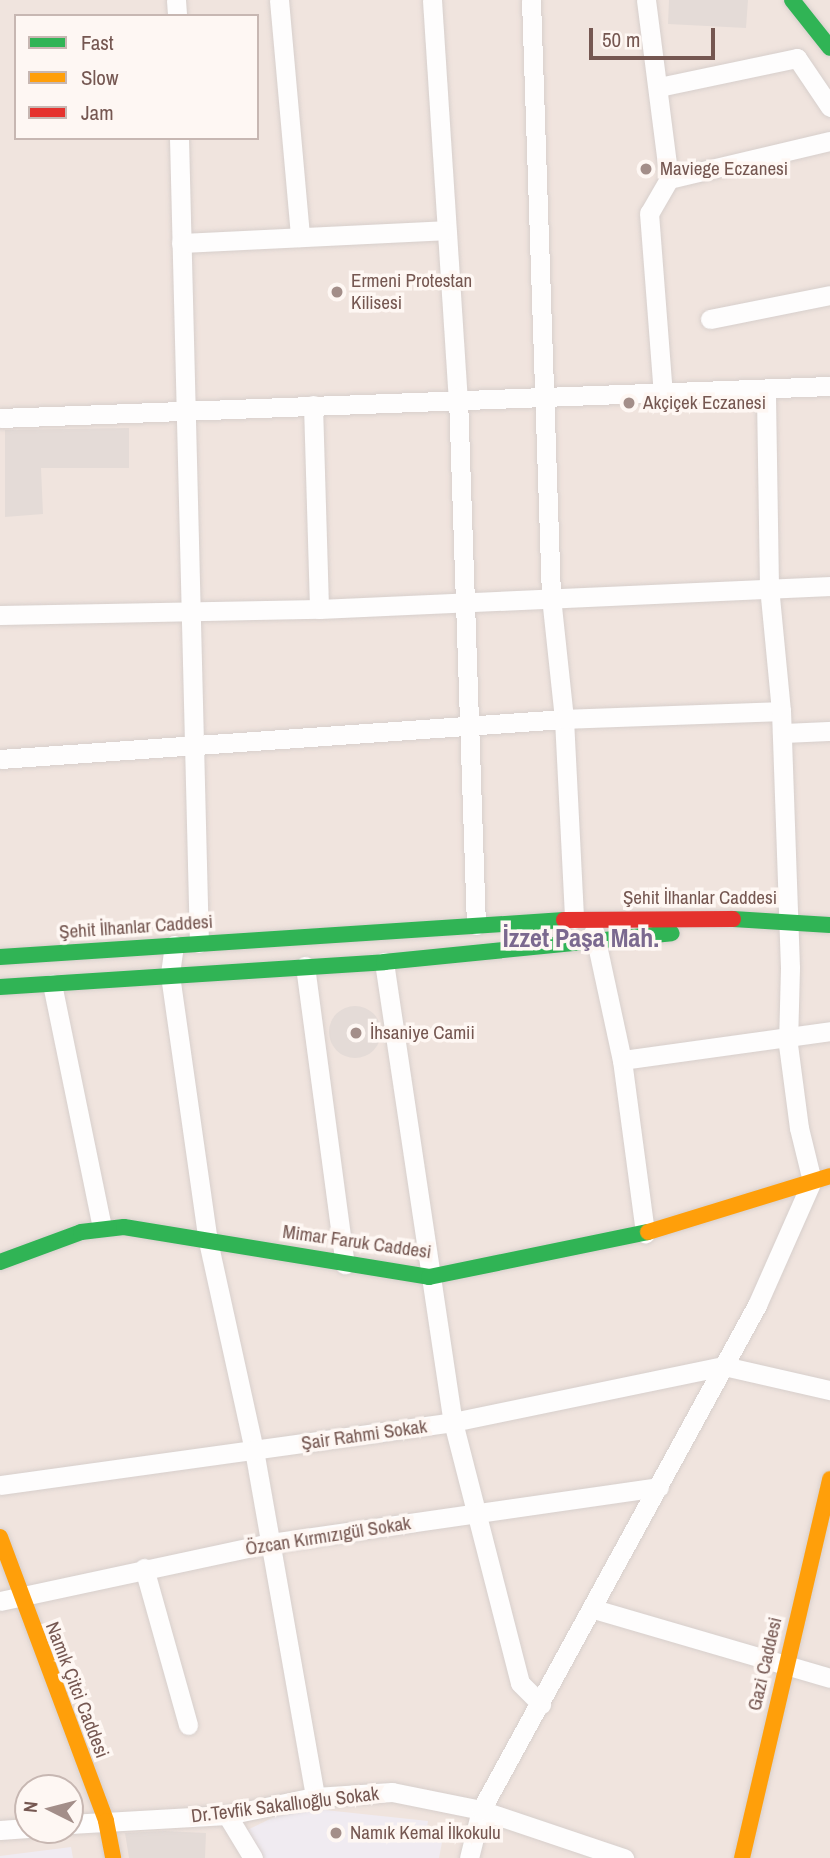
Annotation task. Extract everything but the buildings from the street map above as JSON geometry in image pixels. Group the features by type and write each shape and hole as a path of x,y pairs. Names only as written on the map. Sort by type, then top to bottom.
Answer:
{"street":[{"path":"279,0 300,237"},
{"path":"432,0 458,397 462,600 472,727 477,925"},
{"path":"531,0 547,395 551,597 583,919 596,943 622,1060 645,1233"},
{"path":"646,0 669,179 649,214 663,394"},
{"path":"792,0 830,48"},
{"path":"659,87 797,58 830,107"},
{"path":"179,140 187,611 199,943"},
{"path":"669,179 830,141"},
{"path":"181,243 446,230"},
{"path":"710,319 830,295"},
{"path":"0,418 185,412 458,397 663,394 830,386"},
{"path":"469,1858 481,1810 594,1609 821,1179 799,1128 788,1039 782,733 769,587 766,388"},
{"path":"313,405 318,608"},
{"path":"0,615 318,608 830,586"},
{"path":"0,759 564,719 781,710"},
{"path":"782,733 830,730"},
{"name":"Şehit İlhanlar Caddesi","path":"0,957 583,919 786,919"},
{"path":"786,919 830,925"},
{"name":"Şehit İlhanlar Caddesi","path":"0,987 384,962 596,943 786,919"},
{"path":"174,945 170,975 208,1241 254,1450 315,1797"},
{"path":"384,962 429,1277 453,1422 520,1683 541,1704"},
{"path":"305,966 345,1264"},
{"path":"52,984 102,1227"},
{"path":"622,1060 788,1039 830,1031"},
{"name":"Mimar Faruk Caddesi","path":"0,1262 102,1227 208,1241 429,1277 645,1233 821,1179"},
{"path":"724,1366 830,1390"},
{"name":"Şair Rahmi Sokak","path":"0,1485 453,1422 724,1366"},
{"name":"Gazi Caddesi","path":"743,1858 830,1479"},
{"name":"Özcan Kırmızıgül Sokak","path":"10,1600 144,1568 270,1543 659,1487"},
{"name":"Namık Çitci Caddesi","path":"0,1537 10,1600 106,1821 113,1858"},
{"path":"144,1568 188,1725"},
{"path":"594,1609 785,1669 830,1678"},
{"name":"Dr.Tevfik Sakallıoğlu Sokak","path":"84,1823 227,1815 315,1797 392,1793 481,1810 624,1858"},
{"path":"227,1815 253,1858"}],"shaded area":[{"path":"0,0 830,0 830,1858 0,1858"},
{"name":"Namık Kemal İlkokulu","path":"325,1810 428,1821 426,1835 443,1837 439,1858 260,1858 245,1831 278,1815"},
{"path":"71,1847 73,1858 0,1858 0,1856"}],"traffic: fast":[{"path":"792,0 830,48"},
{"path":"733,919 830,925"},
{"path":"0,957 564,920"},
{"path":"0,987 384,962 672,933"},
{"path":"0,1262 81,1232 124,1227 429,1277 648,1232"}],"traffic: slow":[{"path":"648,1232 830,1176"},
{"path":"742,1858 830,1479"},
{"path":"0,1537 106,1821 113,1858"}],"traffic: jam":[{"path":"564,920 733,919"}],"place":[{"name":"Maviege Eczanesi","path":"646,169"},
{"name":"Ermeni Protestan Kilisesi","path":"337,292"},
{"name":"Akçiçek Eczanesi","path":"629,403"},
{"name":"İhsaniye Camii","path":"356,1033"},
{"name":"Namık Kemal İlkokulu","path":"336,1833"}],"district":[{"name":"İzzet Paşa Mah.","path":"581,938"}]}
